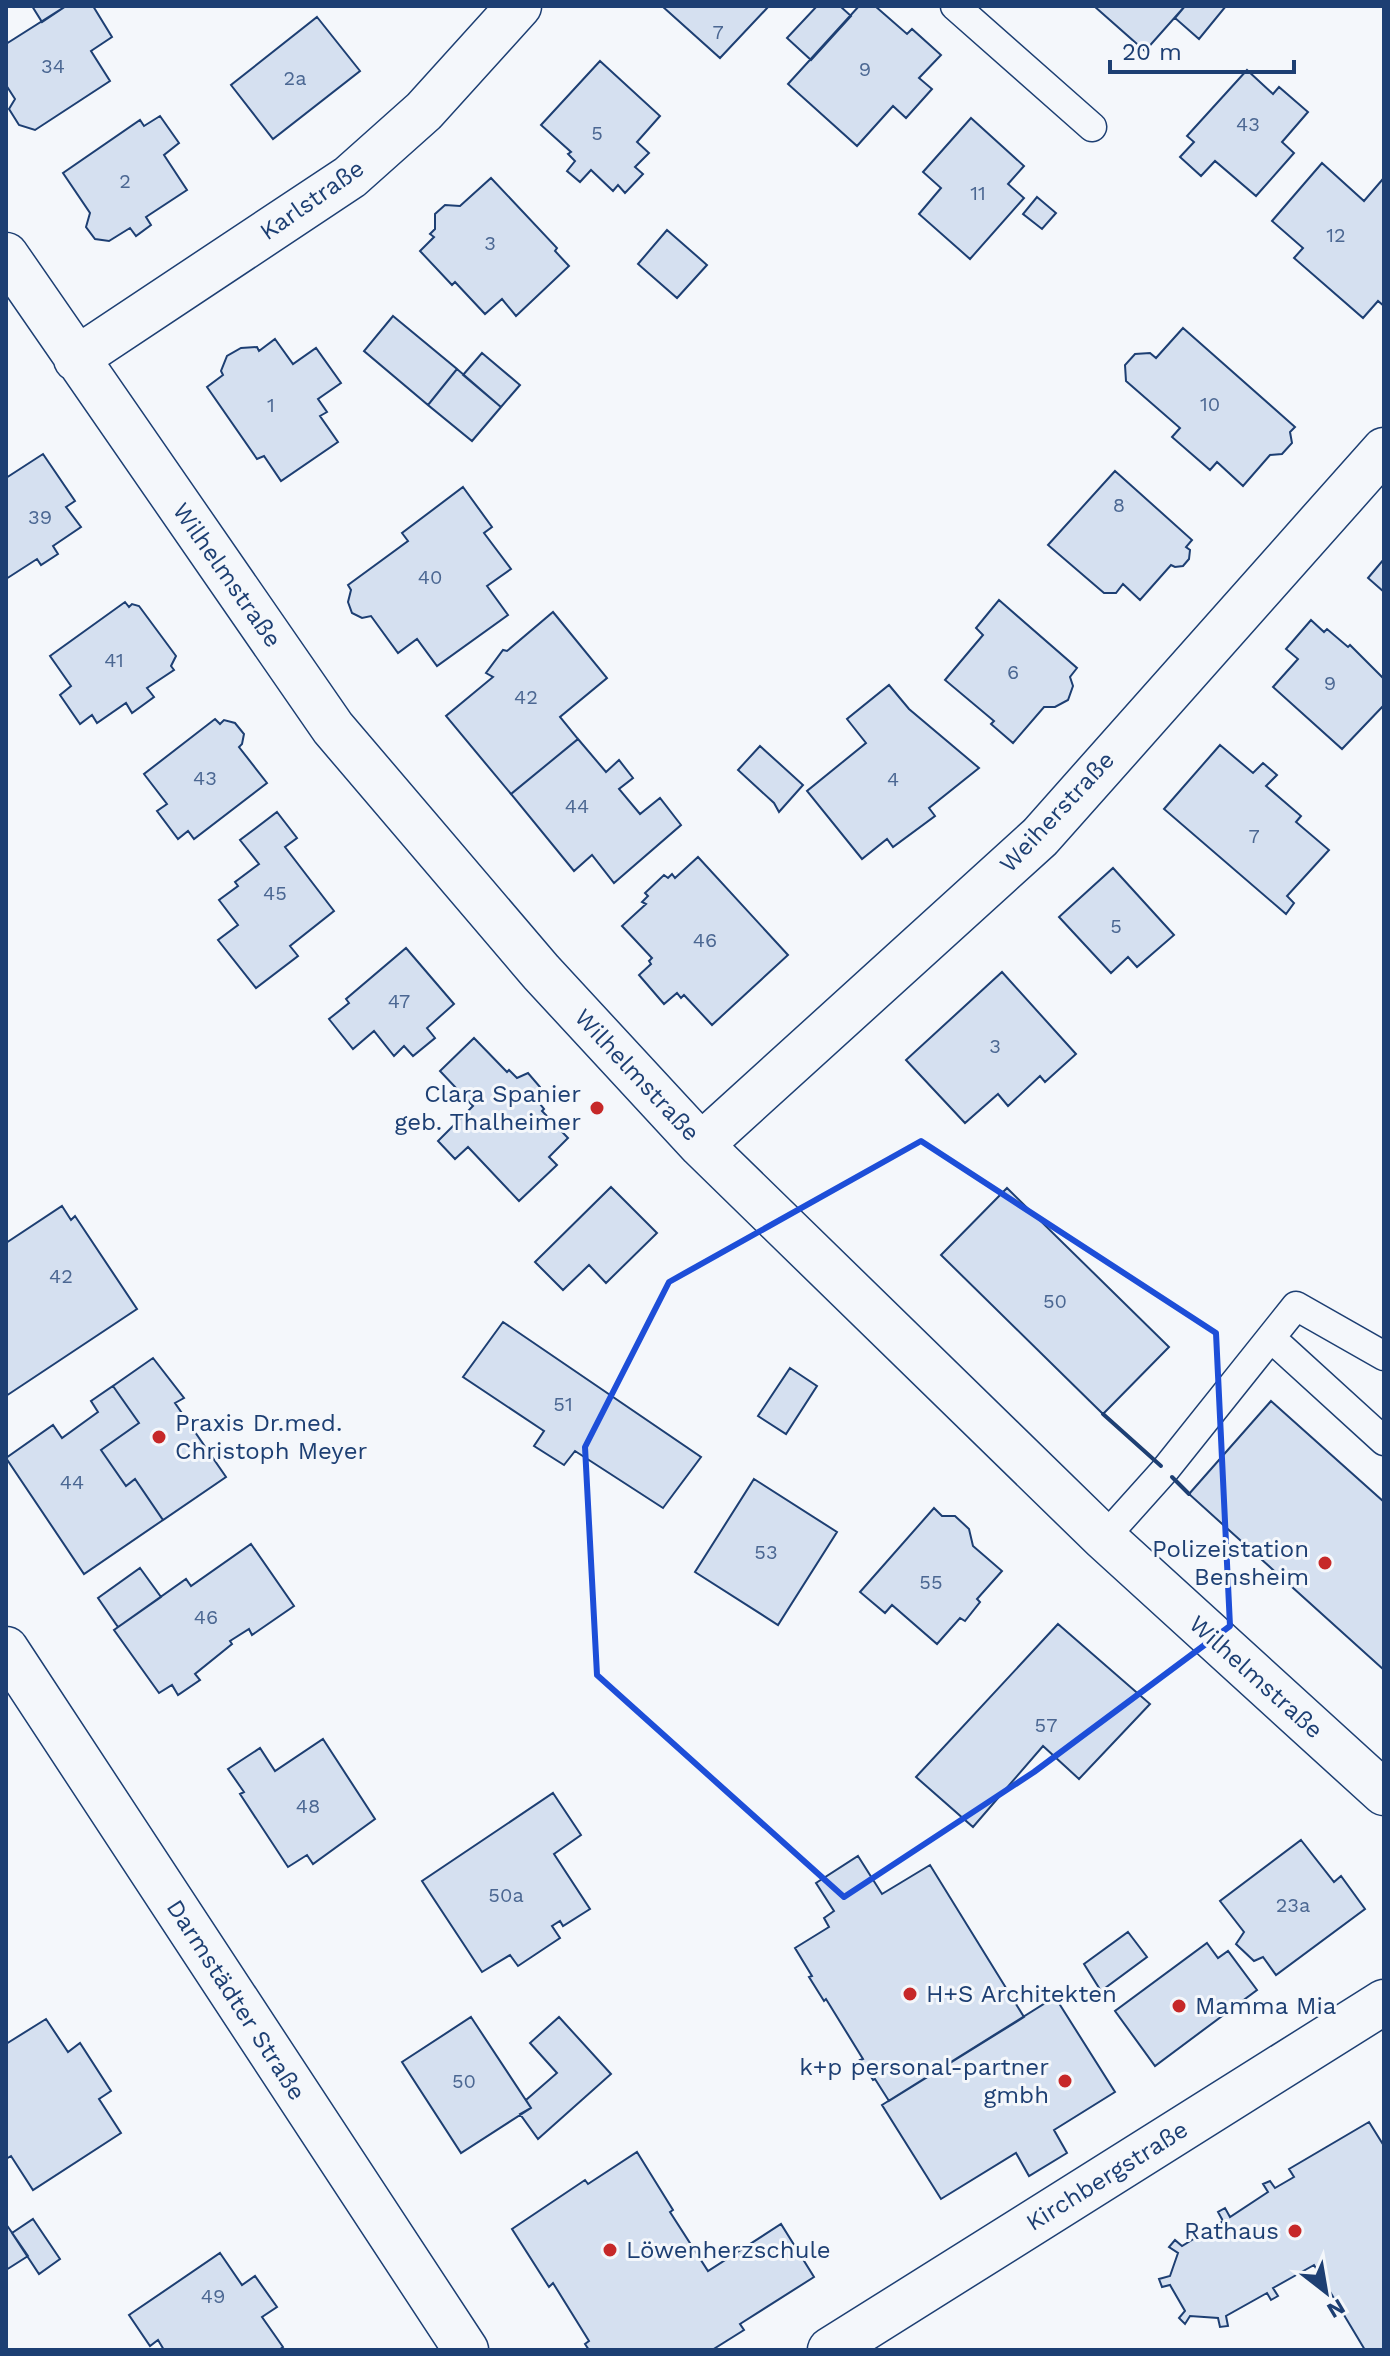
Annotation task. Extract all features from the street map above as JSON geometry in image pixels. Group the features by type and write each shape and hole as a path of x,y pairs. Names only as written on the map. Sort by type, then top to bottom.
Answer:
{"street":[{"name":"Karlstraße","path":"76,359 350,177 424,111 519,6"},
{"name":"Wilhelmstraße","path":"6,255 333,728 541,972 701,1145 1104,1538 1384,1793"},
{"name":"Weiherstraße","path":"701,1145 1040,837 1384,450"},
{"name":"Darmstädter Straße","path":"6,1649 466,2350"},
{"name":"Kirchbergstraße","path":"830,2350 1384,2002"}],"lane":[{"path":"955,6 1092,127"},
{"path":"1104,1538 1173,1460 1296,1306 1384,1356"},
{"path":"1271,1338 1384,1441"}],"highlighted area":[{"path":"921,1141 1216,1333 1230,1626 1034,1772 844,1897 597,1675 585,1447 669,1282"}],"building":[{"path":"32,6 66,6 42,22"},
{"path":"66,6 93,6 112,37 91,51 110,81 35,130 19,125 9,109 15,99 6,85 6,44"},
{"path":"662,6 769,6 720,58"},
{"path":"817,6 840,6 851,16 811,60 787,38"},
{"path":"859,6 875,6 907,34 912,29 941,55 919,78 932,89 906,118 893,106 857,146 788,84"},
{"path":"1094,6 1185,6 1145,51"},
{"path":"1185,6 1226,6 1199,39 1175,18"},
{"path":"317,17 360,71 273,139 231,85"},
{"path":"600,61 660,116 637,142 649,153 635,167 643,174 625,193 618,185 613,191 591,170 580,182 567,171 575,161 568,154 571,152 541,125"},
{"path":"1247,70 1273,94 1279,87 1308,112 1282,142 1294,153 1256,196 1215,161 1201,176 1180,157 1194,142 1187,136"},
{"path":"160,116 179,143 164,155 187,190 146,217 151,225 136,236 130,228 109,241 95,239 86,227 90,213 63,173 140,120 144,126"},
{"path":"971,118 1024,166 1008,184 1024,198 970,259 919,214 941,188 923,172"},
{"path":"1322,163 1364,201 1382,180 1384,182 1384,306 1378,301 1363,318 1294,258 1303,248 1272,221"},
{"path":"491,178 557,248 555,251 569,266 516,316 502,299 485,314 420,251 434,237 430,234 435,229 435,214 445,205 460,206"},
{"path":"1037,197 1056,213 1042,229 1023,214"},
{"path":"667,230 707,265 677,298 638,264"},
{"path":"393,316 457,369 428,405 364,351"},
{"path":"1183,328 1295,427 1290,432 1292,443 1282,454 1270,455 1243,486 1217,462 1210,470 1172,437 1180,428 1126,381 1125,365 1135,354 1150,353 1156,358"},
{"path":"275,339 293,364 316,348 341,383 318,399 327,412 320,416 338,442 281,481 264,456 257,459 207,387 223,375 221,371 227,356 241,348 257,347 259,351"},
{"path":"482,353 520,385 501,407 463,375"},
{"path":"457,369 501,407 472,441 428,405"},
{"path":"43,454 75,501 66,507 81,527 53,546 58,554 41,565 37,559 6,579 6,478"},
{"path":"1115,471 1192,540 1186,547 1190,550 1189,559 1183,566 1171,565 1140,600 1123,584 1116,593 1104,593 1048,545"},
{"path":"463,487 492,527 484,533 511,569 487,586 508,615 437,666 417,639 398,653 371,616 362,618 352,613 348,602 351,590 348,585 408,541 402,533"},
{"path":"1384,559 1384,592 1368,578"},
{"path":"999,600 1077,668 1070,677 1073,686 1068,700 1055,707 1044,707 1013,743 991,724 994,721 945,680 983,635 976,628"},
{"path":"125,602 129,607 132,604 139,606 176,656 171,666 174,670 147,688 154,697 132,713 126,703 97,723 92,715 80,724 60,695 71,686 50,656"},
{"path":"553,612 607,678 560,717 578,739 511,794 446,716 493,677 486,673 503,650 507,651"},
{"path":"1311,620 1324,632 1327,629 1348,647 1350,645 1384,679 1384,705 1342,749 1273,687 1298,659 1286,649"},
{"path":"889,685 909,709 979,768 929,808 935,816 893,847 887,839 862,859 807,791 866,743 847,719"},
{"path":"215,719 220,724 224,720 235,723 244,734 239,747 267,783 194,839 188,831 178,839 157,811 167,804 144,774"},
{"path":"578,739 606,772 619,760 633,778 619,789 640,814 660,798 681,825 614,883 592,855 574,871 511,794"},
{"path":"1220,745 1253,773 1263,763 1277,775 1266,786 1301,816 1296,822 1329,850 1287,896 1294,903 1286,914 1164,809"},
{"path":"760,746 803,785 779,812 774,803 738,770"},
{"path":"277,812 297,838 285,847 334,911 290,946 298,956 256,988 218,940 238,925 219,900 238,886 235,882 259,864 240,840"},
{"path":"698,857 788,955 712,1025 684,995 681,998 677,993 664,1004 639,975 651,964 649,961 652,958 622,926 646,904 642,902 648,896 645,893 664,875 668,878 672,874 675,878"},
{"path":"1113,868 1174,935 1137,967 1128,957 1111,973 1059,917"},
{"path":"406,948 454,1004 427,1028 435,1038 413,1056 404,1046 394,1056 374,1031 353,1049 329,1019 349,1003 346,999"},
{"path":"1002,972 1076,1054 1045,1082 1040,1076 1008,1106 998,1094 965,1123 906,1060"},
{"path":"474,1038 507,1072 509,1070 517,1078 528,1073 540,1087 536,1099 544,1109 542,1111 568,1138 549,1157 557,1165 519,1201 468,1147 455,1159 438,1141 473,1106 440,1071"},
{"path":"611,1187 657,1233 606,1283 589,1265 563,1290 535,1262"},
{"path":"1007,1188 1169,1347 1103,1414 941,1255"},
{"path":"62,1206 71,1220 75,1216 137,1309 6,1396 6,1243"},
{"path":"503,1322 701,1457 663,1508 575,1451 564,1465 534,1446 544,1431 463,1377"},
{"name":"Praxis Dr.med. Christoph Meyer","path":"153,1358 184,1398 175,1403 226,1477 163,1520 135,1479 126,1486 101,1450 139,1423 113,1386"},
{"path":"790,1368 817,1386 786,1434 758,1416"},
{"path":"113,1386 139,1423 101,1450 126,1486 135,1479 163,1520 84,1574 6,1458 53,1425 62,1438 98,1412 91,1401"},
{"name":"Polizeistation Bensheim","path":"1271,1401 1384,1502 1384,1670 1189,1494"},
{"path":"754,1479 837,1532 778,1625 695,1572"},
{"path":"934,1508 942,1516 955,1516 969,1529 973,1546 1002,1571 977,1599 980,1602 965,1621 960,1618 937,1644 892,1605 885,1613 860,1592"},
{"path":"251,1544 294,1606 252,1635 249,1629 230,1641 232,1644 195,1674 200,1680 178,1695 172,1685 159,1693 114,1630 186,1579 191,1586"},
{"path":"140,1568 161,1597 118,1627 98,1598"},
{"path":"1058,1624 1150,1704 1079,1779 1043,1746 973,1827 916,1777"},
{"path":"323,1739 375,1819 313,1864 307,1855 288,1867 240,1794 244,1792 228,1769 260,1748 275,1771"},
{"path":"553,1793 581,1835 554,1854 590,1909 563,1926 560,1921 552,1926 560,1938 518,1966 510,1955 482,1972 422,1881"},
{"path":"1301,1840 1334,1882 1341,1876 1365,1909 1276,1975 1263,1957 1254,1961 1236,1944 1244,1932 1220,1901"},
{"path":"858,1856 882,1894 930,1865 1024,2017 889,2101 809,1977 812,1976 795,1948 829,1927 824,1918 834,1911 816,1883"},
{"path":"1128,1932 1147,1957 1101,1991 1084,1964"},
{"name":"Mamma Mia","path":"1207,1943 1218,1958 1228,1951 1257,1990 1155,2066 1115,2011"},
{"path":"1055,1997 1115,2092 1054,2130 1067,2153 1029,2176 1016,2153 941,2199 882,2105"},
{"path":"471,2017 531,2108 461,2153 402,2062"},
{"path":"559,2017 611,2074 538,2139 520,2114 531,2108 526,2100 557,2073 530,2043"},
{"path":"46,2019 68,2052 80,2043 111,2091 99,2099 121,2133 33,2190 11,2156 6,2159 6,2044"},
{"name":"Rathaus","path":"1369,2122 1384,2146 1384,2350 1365,2350 1314,2265 1273,2288 1278,2296 1271,2300 1267,2293 1226,2316 1228,2326 1220,2327 1218,2318 1190,2316 1185,2324 1179,2318 1185,2311 1170,2285 1162,2287 1159,2279 1170,2276 1178,2253 1169,2247 1175,2240 1182,2246 1223,2221 1218,2212 1225,2208 1230,2217 1268,2192 1263,2184 1270,2181 1275,2188 1294,2177 1289,2169"},
{"name":"Löwenherzschule","path":"637,2152 673,2210 670,2212 708,2271 781,2224 814,2277 740,2324 744,2330 712,2350 589,2350 585,2344 589,2341 553,2283 549,2287 512,2229 585,2180 588,2184"},
{"path":"33,2219 60,2259 39,2274 12,2233"},
{"path":"6,2224 28,2256 6,2270"},
{"path":"220,2253 242,2285 255,2276 277,2307 262,2317 283,2347 279,2350 164,2350 158,2340 150,2346 129,2315"}],"wall":[{"path":"1103,1414 1161,1466"},
{"path":"1172,1477 1189,1494"}],"place":[{"name":"Clara Spanier geb. Thalheimer","path":"597,1108"},
{"name":"Praxis Dr.med. Christoph Meyer","path":"159,1437"},
{"name":"Polizeistation Bensheim","path":"1325,1563"},
{"name":"H+S Architekten","path":"910,1994"},
{"name":"Mamma Mia","path":"1179,2006"},
{"name":"k+p personal-partner gmbh","path":"1065,2081"},
{"name":"Rathaus","path":"1295,2231"},
{"name":"Löwenherzschule","path":"610,2250"}]}
